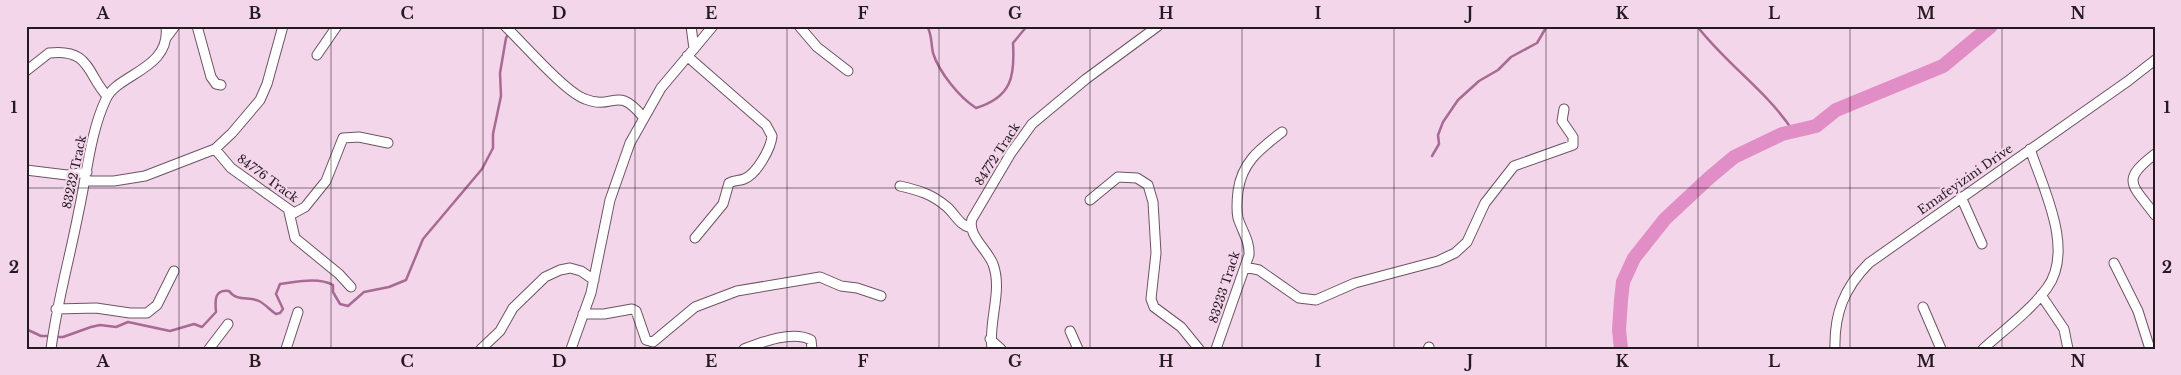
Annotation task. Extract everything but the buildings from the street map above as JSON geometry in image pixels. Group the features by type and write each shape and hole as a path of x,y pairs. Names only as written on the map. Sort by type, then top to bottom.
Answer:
{"street":[{"path":"166,26 166,38"},
{"path":"26,71 49,53 72,56 87,63 97,84 107,96 112,90 147,67 175,26"},
{"path":"197,26 211,78 216,84 221,85"},
{"path":"26,170 114,180 145,176 182,160 215,149 232,133 260,100 267,84 282,26"},
{"path":"317,56 336,26"},
{"path":"504,26 573,93 591,102 624,99 631,103 643,117"},
{"path":"691,26 690,53 766,125 772,136 770,147 752,173 744,179 729,183 723,204 695,238"},
{"path":"571,349 594,280 613,189 623,159 643,117 661,88 714,26"},
{"path":"799,26 817,47 848,72"},
{"name":"84772 Track","path":"970,228 972,219 985,194 1026,130 1086,79 1158,26"},
{"name":"Emafeyizini Drive","path":"1835,349 1837,316 1842,301 1853,280 1878,255 2128,81 2155,60"},
{"name":"83232 Track","path":"51,349 56,309 96,128 107,96"},
{"path":"1245,267 1259,270 1299,298 1316,300 1355,283 1445,258 1467,242 1486,203 1514,166 1573,145 1573,137 1562,121 1564,109"},
{"name":"83233 Track","path":"1216,349 1250,249 1238,216 1240,182 1252,156 1282,132"},
{"name":"84776 Track","path":"215,149 231,168 268,194 288,212 294,213 301,210 326,181 343,138 365,138 388,143"},
{"path":"1983,349 2041,295 2057,269 2060,251 2054,223 2030,149"},
{"path":"2155,154 2136,169 2133,177 2134,186 2155,215"},
{"path":"1090,200 1118,177 1137,178 1148,185 1153,202 1156,253 1151,299 1154,307 1181,327 1199,349"},
{"path":"900,186 930,195 946,207 963,225 970,228 993,265 996,286 990,339 992,349"},
{"path":"1961,197 1982,244"},
{"path":"288,212 295,238 339,274 350,287"},
{"path":"2114,263 2138,311 2150,349"},
{"path":"482,349 500,331 513,308 545,277 560,270 570,268 581,271 594,280"},
{"path":"56,309 96,308 130,314 147,313 157,305 174,271"},
{"path":"583,314 604,314 632,309 640,322 646,340 653,342 695,307 737,291 820,278 841,286 857,288 881,296"},
{"path":"2041,295 2064,329 2068,349"},
{"path":"1923,307 1941,349"},
{"path":"286,349 298,312"},
{"path":"209,349 228,324"},
{"path":"1070,331 1078,349"},
{"path":"744,349 776,339 802,337 811,340 812,349"},
{"path":"990,339 1001,349"}],"waterway":[{"path":"927,26 931,36 933,53 940,68 957,91 976,108 997,98 1009,84 1013,66 1013,43 1027,26"},
{"path":"1432,156 1439,144 1438,135 1443,122 1458,100 1479,81 1498,70 1511,57 1537,43 1547,26"},
{"path":"1697,26 1708,40 1771,103 1793,131"},
{"path":"1621,349 1619,330 1623,282 1634,258 1665,219 1709,178 1734,157 1782,134 1816,126 1836,110 1943,66 1991,26"},
{"path":"56,337 63,337 100,325 116,327 128,322 170,331 194,324 202,327 216,312 216,297 220,292 224,291 229,291 239,298 259,301 276,314 280,313 283,309 276,294 280,284 321,281 333,285 333,292 340,304 348,306 364,292 389,287 406,280 423,239 482,169 493,148 493,134 501,96 500,73 506,38 509,33"},
{"path":"26,329 41,336 51,336"}]}
